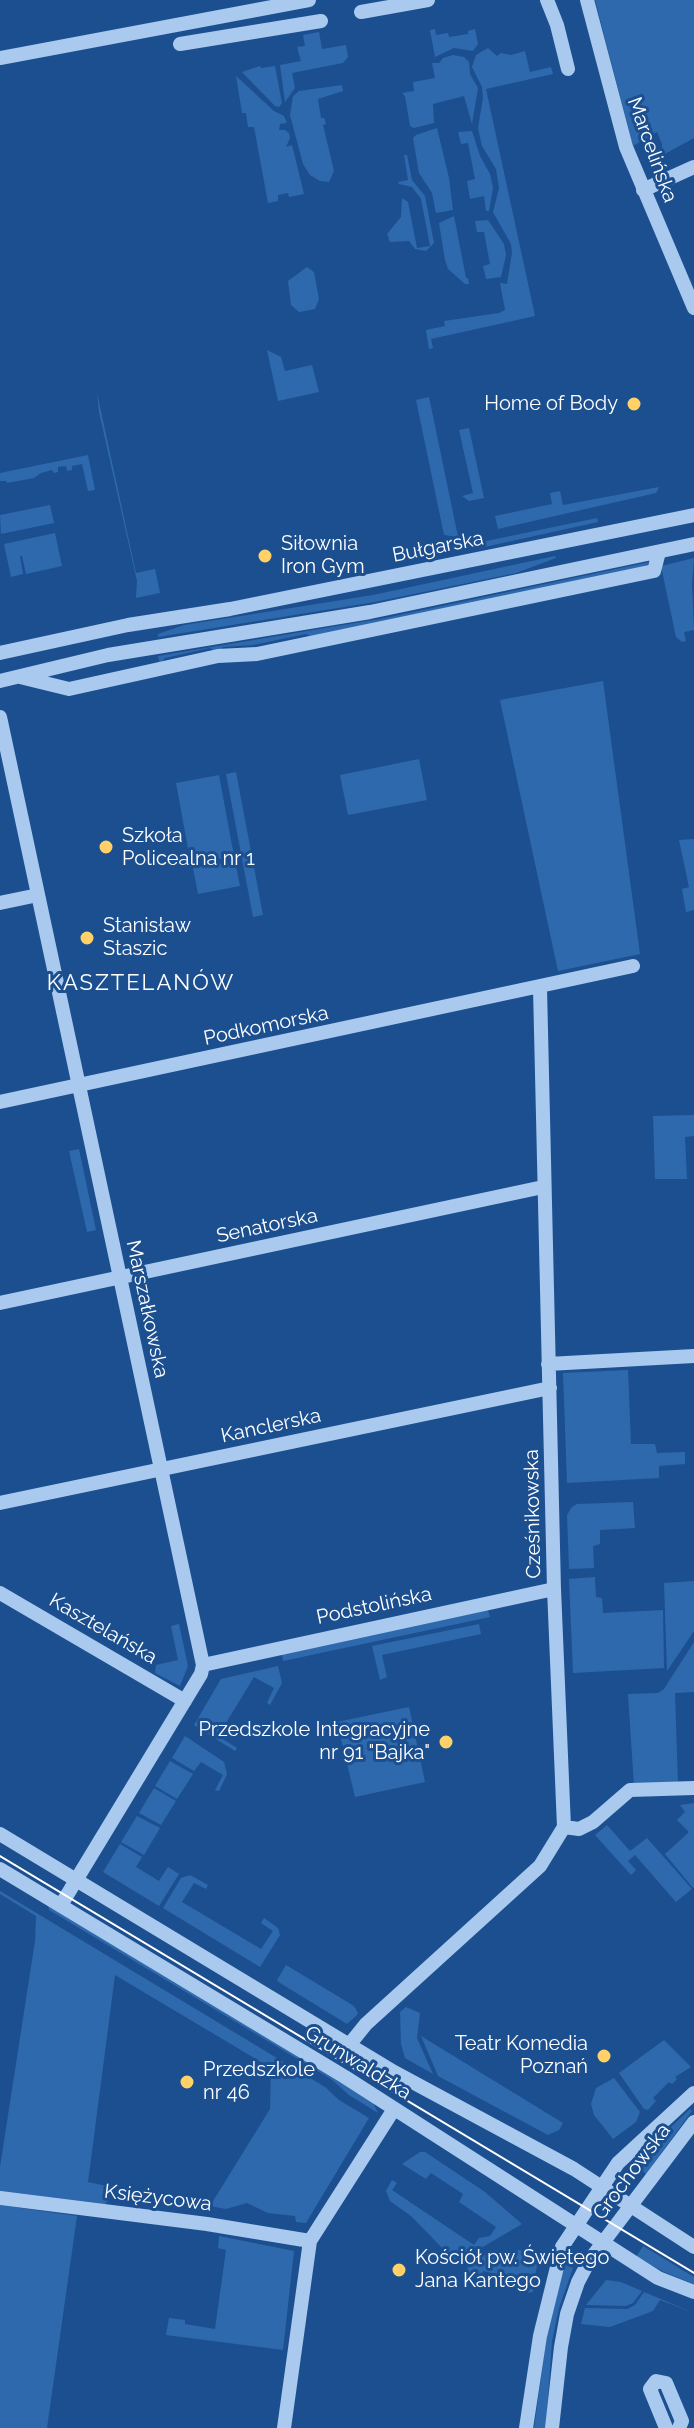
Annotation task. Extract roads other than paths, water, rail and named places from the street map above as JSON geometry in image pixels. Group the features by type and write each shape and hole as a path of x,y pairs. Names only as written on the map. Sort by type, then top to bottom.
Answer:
{"street":[{"path":"0,58 309,0"},
{"path":"361,12 428,0"},
{"path":"547,0 568,69"},
{"name":"Marcelińska","path":"587,0 620,127 643,190 694,308"},
{"path":"180,44 321,21"},
{"path":"643,190 694,167"},
{"name":"Bułgarska","path":"0,653 694,515"},
{"path":"0,681 123,652 370,612 694,544"},
{"path":"18,677 69,689 218,656 257,654 654,571 659,552"},
{"name":"Marszałkowska","path":"0,717 203,1665"},
{"path":"0,903 38,895"},
{"path":"540,988 633,966"},
{"name":"Podkomorska","path":"0,1102 540,988"},
{"name":"Cześnikowska","path":"540,988 554,1589 564,1827"},
{"name":"Senatorska","path":"0,1303 543,1187"},
{"path":"548,1364 694,1356"},
{"name":"Kanclerska","path":"0,1503 550,1388"},
{"name":"Podstolińska","path":"203,1665 554,1589"},
{"name":"Kasztelańska","path":"0,1593 185,1701"},
{"path":"61,1905 201,1674 203,1665"},
{"path":"349,2045 366,2024 540,1866 564,1827 579,1829 593,1822 630,1790 694,1788"},
{"name":"Grunwaldzka","path":"0,1835 412,2083 569,2166 694,2247"},
{"name":"Grunwaldzka","path":"0,1869 394,2109 658,2278 694,2292"},
{"name":"Grochowska","path":"526,2428 540,2336 562,2247 618,2163 694,2093"},
{"path":"284,2428 310,2241 394,2109"},
{"name":"Grochowska","path":"552,2428 567,2314 585,2269 694,2122"},
{"name":"Księżycowa","path":"0,2198 207,2224 310,2241"},
{"path":"666,2428 650,2389 656,2381 666,2383 682,2421 679,2428"}],"tram line":[{"path":"0,1856 694,2273"}],"place":[{"name":"Home of Body","path":"634,404"},
{"name":"Siłownia Iron Gym","path":"265,556"},
{"name":"Szkoła Policealna nr 1","path":"106,847"},
{"name":"Stanisław Staszic","path":"87,938"},
{"name":"Przedszkole Integracyjne nr 91 \"Bajka\"","path":"446,1742"},
{"name":"Teatr Komedia Poznań","path":"604,2056"},
{"name":"Przedszkole nr 46","path":"187,2082"},
{"name":"Kościół pw. Świętego Jana Kantego","path":"399,2270"}],"district":[{"name":"KASZTELANÓW","path":"141,983"}]}
